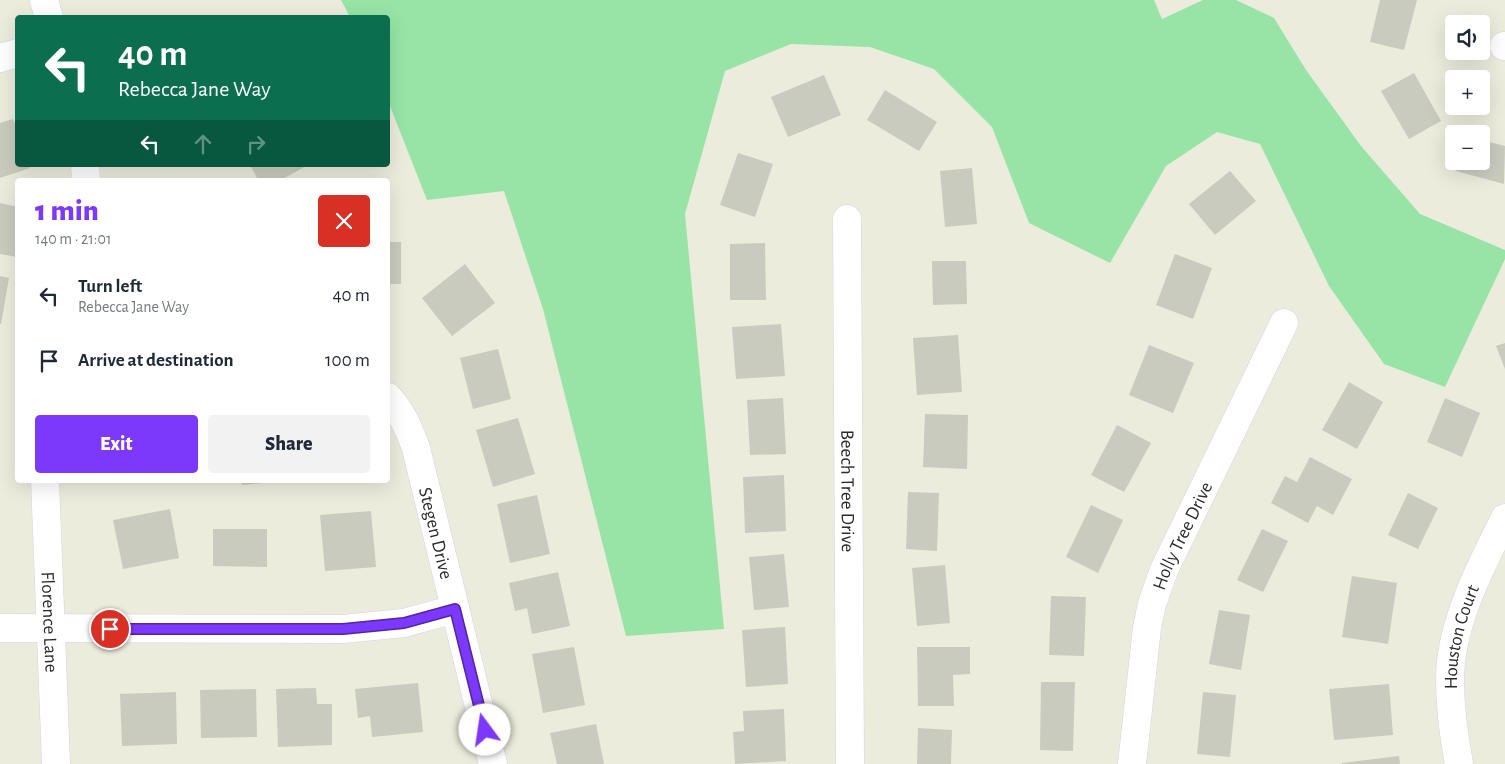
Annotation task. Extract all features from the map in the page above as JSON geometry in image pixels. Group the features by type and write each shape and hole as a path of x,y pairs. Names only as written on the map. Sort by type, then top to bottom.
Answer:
{"street":[{"path":"44,0 48,15"},
{"path":"0,58 15,54"},
{"name":"Beech Tree Drive","path":"847,219 850,764"},
{"name":"Holly Tree Drive","path":"1132,764 1147,628 1152,604 1164,570 1284,323"},
{"name":"Stegen Drive","path":"390,399 406,421 416,448 494,764"},
{"name":"Florence Lane","path":"45,483 56,764"},
{"name":"Houston Court","path":"1459,764 1451,720 1450,681 1454,643 1470,593 1505,518"},
{"path":"0,628 343,629 404,623 455,609"}],"green space":[{"path":"341,0 1154,0 1162,19 1203,0 1236,0 1274,18 1306,70 1361,146 1420,214 1505,250 1505,259 1445,387 1384,364 1329,286 1260,144 1217,132 1166,166 1110,263 1029,223 992,127 934,69 870,47 791,44 725,71 685,214 724,629 626,636 543,309 504,191 427,200 390,106 390,15 349,15"}],"building":[{"path":"1380,0 1417,0 1404,50 1370,42"},
{"path":"1414,73 1441,121 1409,139 1381,91"},
{"path":"824,75 841,115 788,137 771,97"},
{"path":"885,90 937,122 919,151 867,120"},
{"path":"13,119 15,124 15,167 30,168 0,178 0,123"},
{"path":"1490,142 1505,146 1504,184 1456,171 1490,170"},
{"path":"738,153 773,164 755,217 720,205"},
{"path":"251,167 304,167 285,178 257,178"},
{"path":"972,168 977,224 945,227 940,171"},
{"path":"1230,171 1256,201 1215,235 1189,204"},
{"path":"0,203 15,206 15,257 0,254"},
{"path":"390,242 401,242 401,284 390,284"},
{"path":"765,243 766,300 730,300 730,244"},
{"path":"1175,254 1212,268 1193,319 1156,305"},
{"path":"932,261 966,261 967,304 933,305"},
{"path":"465,264 495,303 452,336 422,298"},
{"path":"0,276 9,278 1,324 0,324"},
{"path":"781,324 785,376 736,379 732,327"},
{"path":"958,335 962,392 917,395 913,338"},
{"path":"1505,343 1505,369 1496,346"},
{"path":"1149,345 1194,363 1173,413 1129,395"},
{"path":"498,349 511,399 473,409 460,358"},
{"path":"1349,382 1383,402 1357,449 1322,430"},
{"path":"783,398 786,454 750,455 747,400"},
{"path":"1445,398 1480,413 1462,457 1427,442"},
{"path":"925,414 968,415 967,469 923,467"},
{"path":"518,418 535,474 493,487 476,430"},
{"path":"1117,425 1151,443 1124,492 1091,475"},
{"path":"1310,457 1352,479 1333,515 1317,506 1308,523 1271,503 1285,476 1297,482"},
{"path":"784,475 786,531 745,533 743,477"},
{"path":"242,483 264,483 242,485"},
{"path":"908,492 939,493 937,551 906,549"},
{"path":"1408,493 1438,508 1418,549 1388,535"},
{"path":"537,495 550,554 510,563 497,504"},
{"path":"1091,505 1123,520 1098,573 1066,557"},
{"path":"170,509 179,558 123,569 113,520"},
{"path":"371,511 376,567 325,571 320,515"},
{"path":"213,529 267,529 267,567 213,566"},
{"path":"1262,529 1288,541 1263,592 1237,580"},
{"path":"784,554 789,607 754,610 749,557"},
{"path":"945,565 950,623 917,626 912,568"},
{"path":"558,572 570,626 532,634 527,608 515,611 509,583"},
{"path":"1352,576 1397,583 1388,644 1342,637"},
{"path":"1051,596 1086,597 1084,656 1049,655"},
{"path":"1219,610 1250,615 1241,670 1209,664"},
{"path":"785,627 788,684 746,687 742,630"},
{"path":"574,647 585,705 543,713 532,654"},
{"path":"917,647 970,647 970,674 953,675 954,706 918,706"},
{"path":"1041,682 1075,682 1073,751 1040,750"},
{"path":"418,683 423,732 372,737 370,716 358,718 355,689"},
{"path":"1389,684 1393,735 1334,740 1329,689"},
{"path":"316,688 317,704 332,704 332,745 278,747 276,689"},
{"path":"256,689 257,737 201,738 200,690"},
{"path":"176,692 177,744 122,746 120,694"},
{"path":"1203,692 1236,695 1230,757 1197,754"},
{"path":"784,709 786,761 735,764 733,732 744,731 743,711"},
{"path":"596,724 604,764 557,764 550,733"},
{"path":"918,728 952,730 951,764 917,764"},
{"path":"1399,756 1400,764 1342,764 1342,763"}],"route":[{"path":"110,629 343,629 404,623 455,609 485,730"}]}
